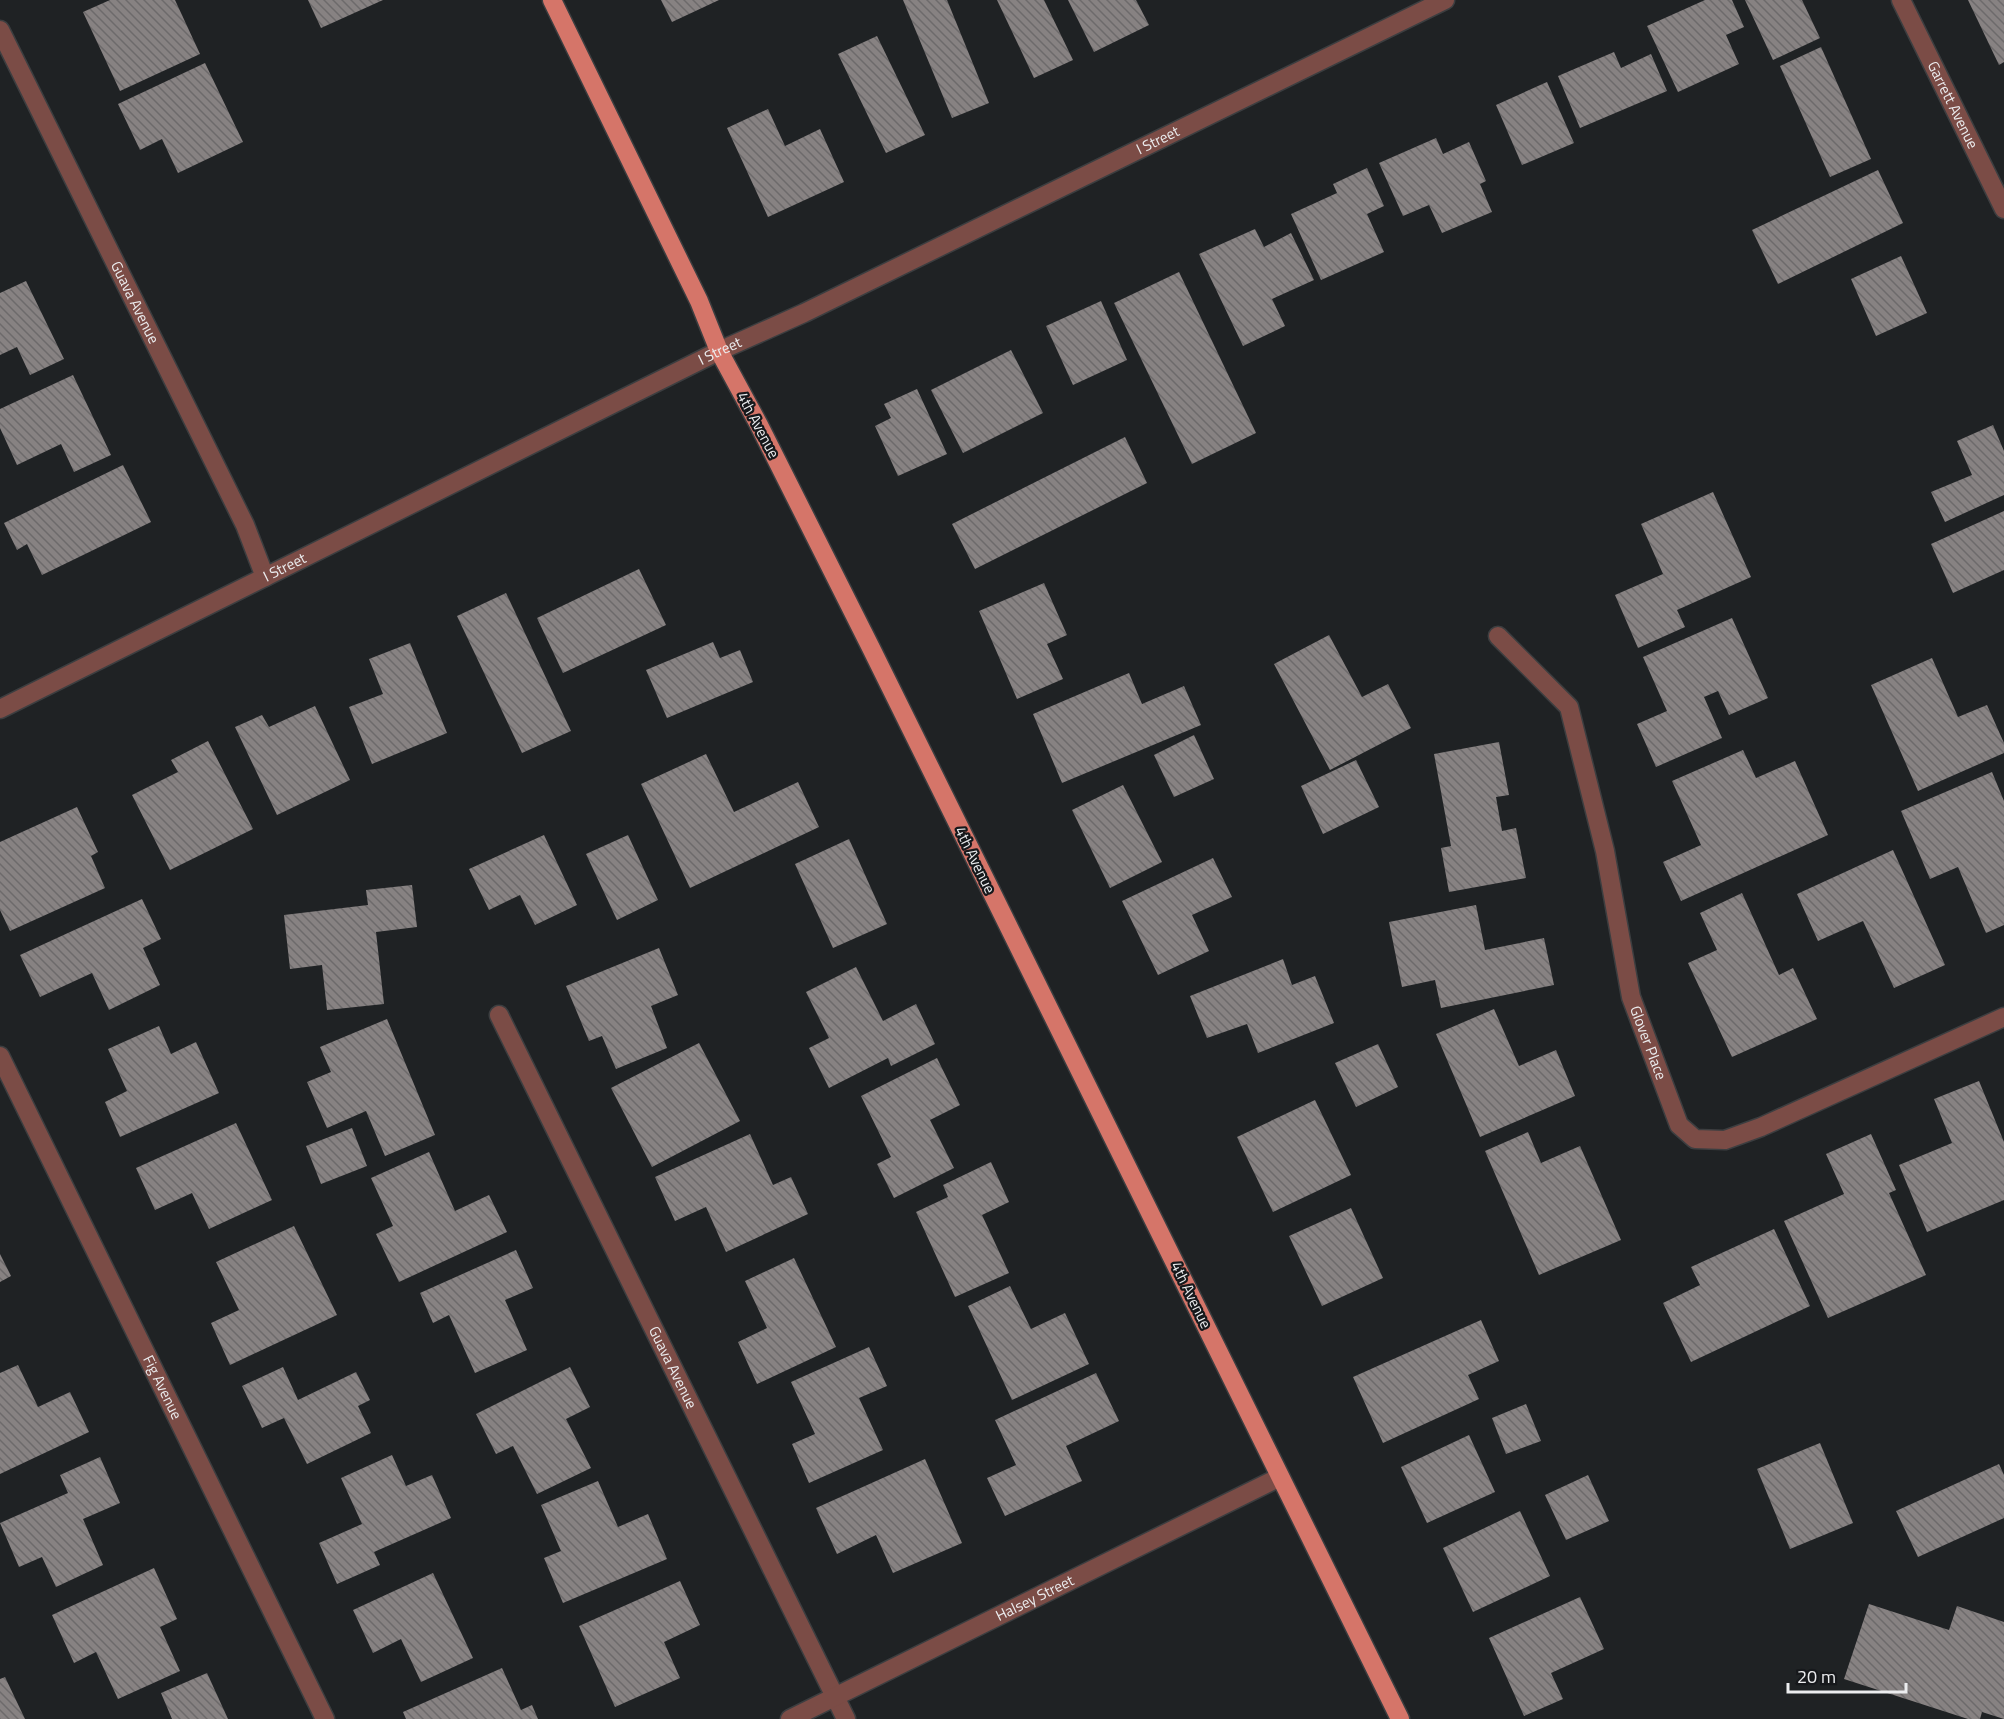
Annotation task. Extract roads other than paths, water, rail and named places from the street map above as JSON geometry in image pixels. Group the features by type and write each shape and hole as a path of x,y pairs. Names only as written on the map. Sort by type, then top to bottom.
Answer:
{"main road":[{"name":"4th Avenue","path":"552,0 699,302 719,351 750,407 830,567 1400,1719"}],"street":[{"name":"I Street","path":"0,709 719,351 804,313 1445,0"},
{"name":"Garrett Avenue","path":"1901,0 2004,209"},
{"name":"Guava Avenue","path":"0,30 245,525 265,577"},
{"name":"Glover Place","path":"1498,636 1569,708 1605,851 1631,997 1679,1125 1695,1139 1725,1140 1761,1127 2004,1017"},
{"name":"Guava Avenue","path":"500,1016 846,1719"},
{"name":"Fig Avenue","path":"0,1056 325,1719"},
{"name":"Halsey Street","path":"790,1719 1280,1477"}]}
